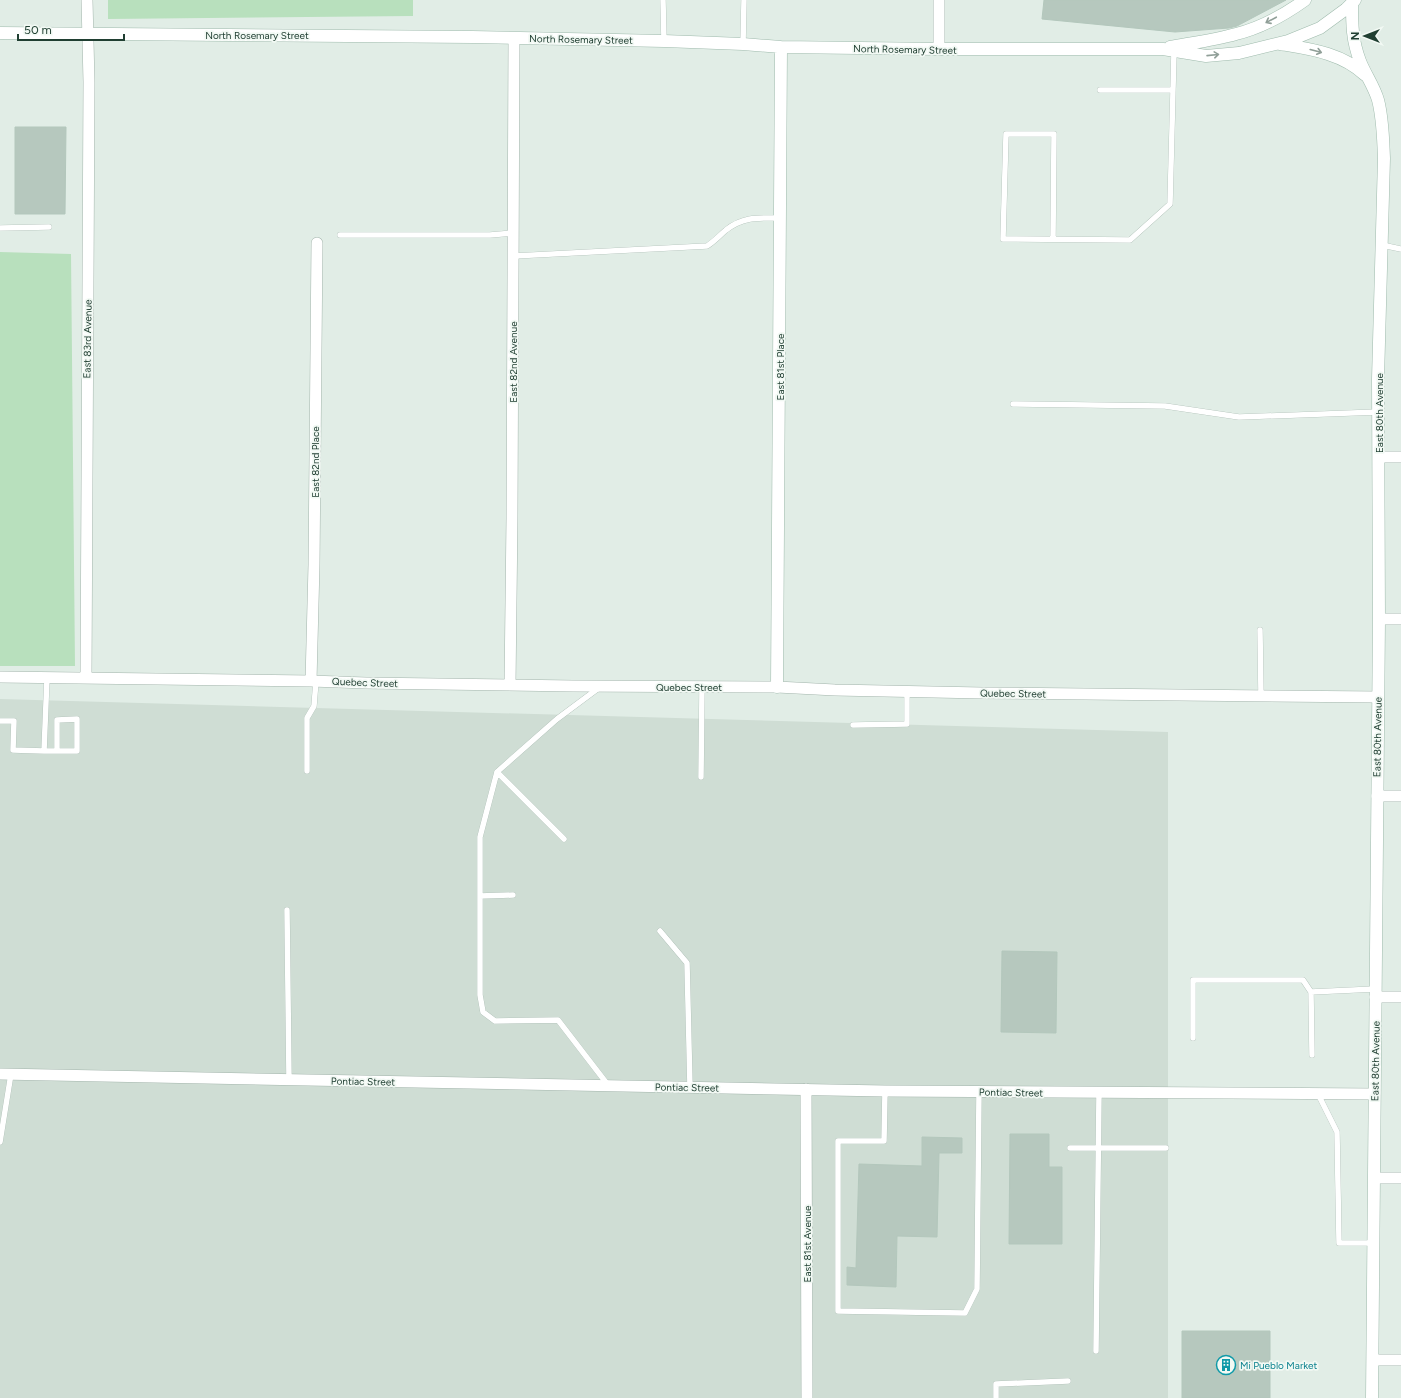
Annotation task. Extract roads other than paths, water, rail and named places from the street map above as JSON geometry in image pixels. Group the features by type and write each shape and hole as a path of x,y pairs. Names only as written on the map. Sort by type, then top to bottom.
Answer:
{"street":[{"name":"East 83rd Avenue","path":"86,678 89,82 87,0"},
{"path":"939,50 940,0"},
{"name":"North Rosemary Street","path":"1169,50 1236,35 1247,31 1271,21 1305,0"},
{"name":"North Rosemary Street","path":"0,33 472,37 664,41 781,47 939,50 1169,50 1206,56 1239,53 1278,44 1320,28 1354,2"},
{"name":"East 80th Avenue","path":"1354,2 1352,35 1360,62 1377,98 1382,117 1384,158 1379,412 1379,619 1372,1398"},
{"name":"East 82nd Avenue","path":"510,685 514,256 514,38"},
{"name":"East 80th Avenue","path":"1278,44 1311,49 1335,56 1350,63 1368,78"},
{"name":"East 81st Place","path":"777,687 781,47"},
{"name":"East 82nd Place","path":"313,681 317,242"},
{"path":"1379,457 1401,457"},
{"path":"1379,619 1401,619"},
{"name":"Quebec Street","path":"0,677 510,685 777,687 835,690 1378,697"},
{"path":"1377,796 1401,796"},
{"path":"1375,993 1401,997"},
{"name":"Pontiac Street","path":"6,1074 885,1091 1374,1094"},
{"name":"East 81st Avenue","path":"806,1089 807,1398"},
{"path":"1374,1178 1401,1178"},
{"path":"1373,1360 1401,1360"}],"lane":[{"path":"663,0 664,41"},
{"path":"743,44 744,0"},
{"path":"1053,239 1054,134 1006,134 1003,239 1130,240 1170,204 1173,90 1169,50"},
{"path":"1100,90 1173,90"},
{"path":"514,256 707,246 714,242 724,231 743,220 781,218"},
{"path":"0,228 49,228"},
{"path":"340,236 490,235 514,233"},
{"path":"1382,244 1401,249"},
{"path":"1013,404 1165,406 1239,416 1379,412"},
{"path":"1260,630 1261,696"},
{"path":"44,751 47,678"},
{"path":"307,771 307,718 314,706 313,681"},
{"path":"602,686 557,719 497,772 480,837 480,995 484,1012 494,1021 558,1020 609,1085"},
{"path":"701,777 702,687"},
{"path":"854,725 907,724 907,691"},
{"path":"0,721 14,721 13,750 44,751 56,751 76,751 77,719 58,720 56,751"},
{"path":"497,772 564,839"},
{"path":"480,896 513,895"},
{"path":"287,910 289,1079"},
{"path":"660,931 687,963 690,1087"},
{"path":"1193,1038 1193,980 1303,980 1310,992 1312,1055"},
{"path":"1310,992 1375,993"},
{"path":"0,1142 6,1074"},
{"path":"885,1091 884,1141 838,1141 838,1311 965,1313 977,1289 979,1092"},
{"path":"1096,1351 1099,1093"},
{"path":"1318,1094 1337,1132 1339,1243 1373,1243"},
{"path":"1070,1148 1166,1148"},
{"path":"996,1398 996,1384 1068,1381"}],"place":[{"name":"Mi Pueblo Market","path":"1226,1365"}]}
